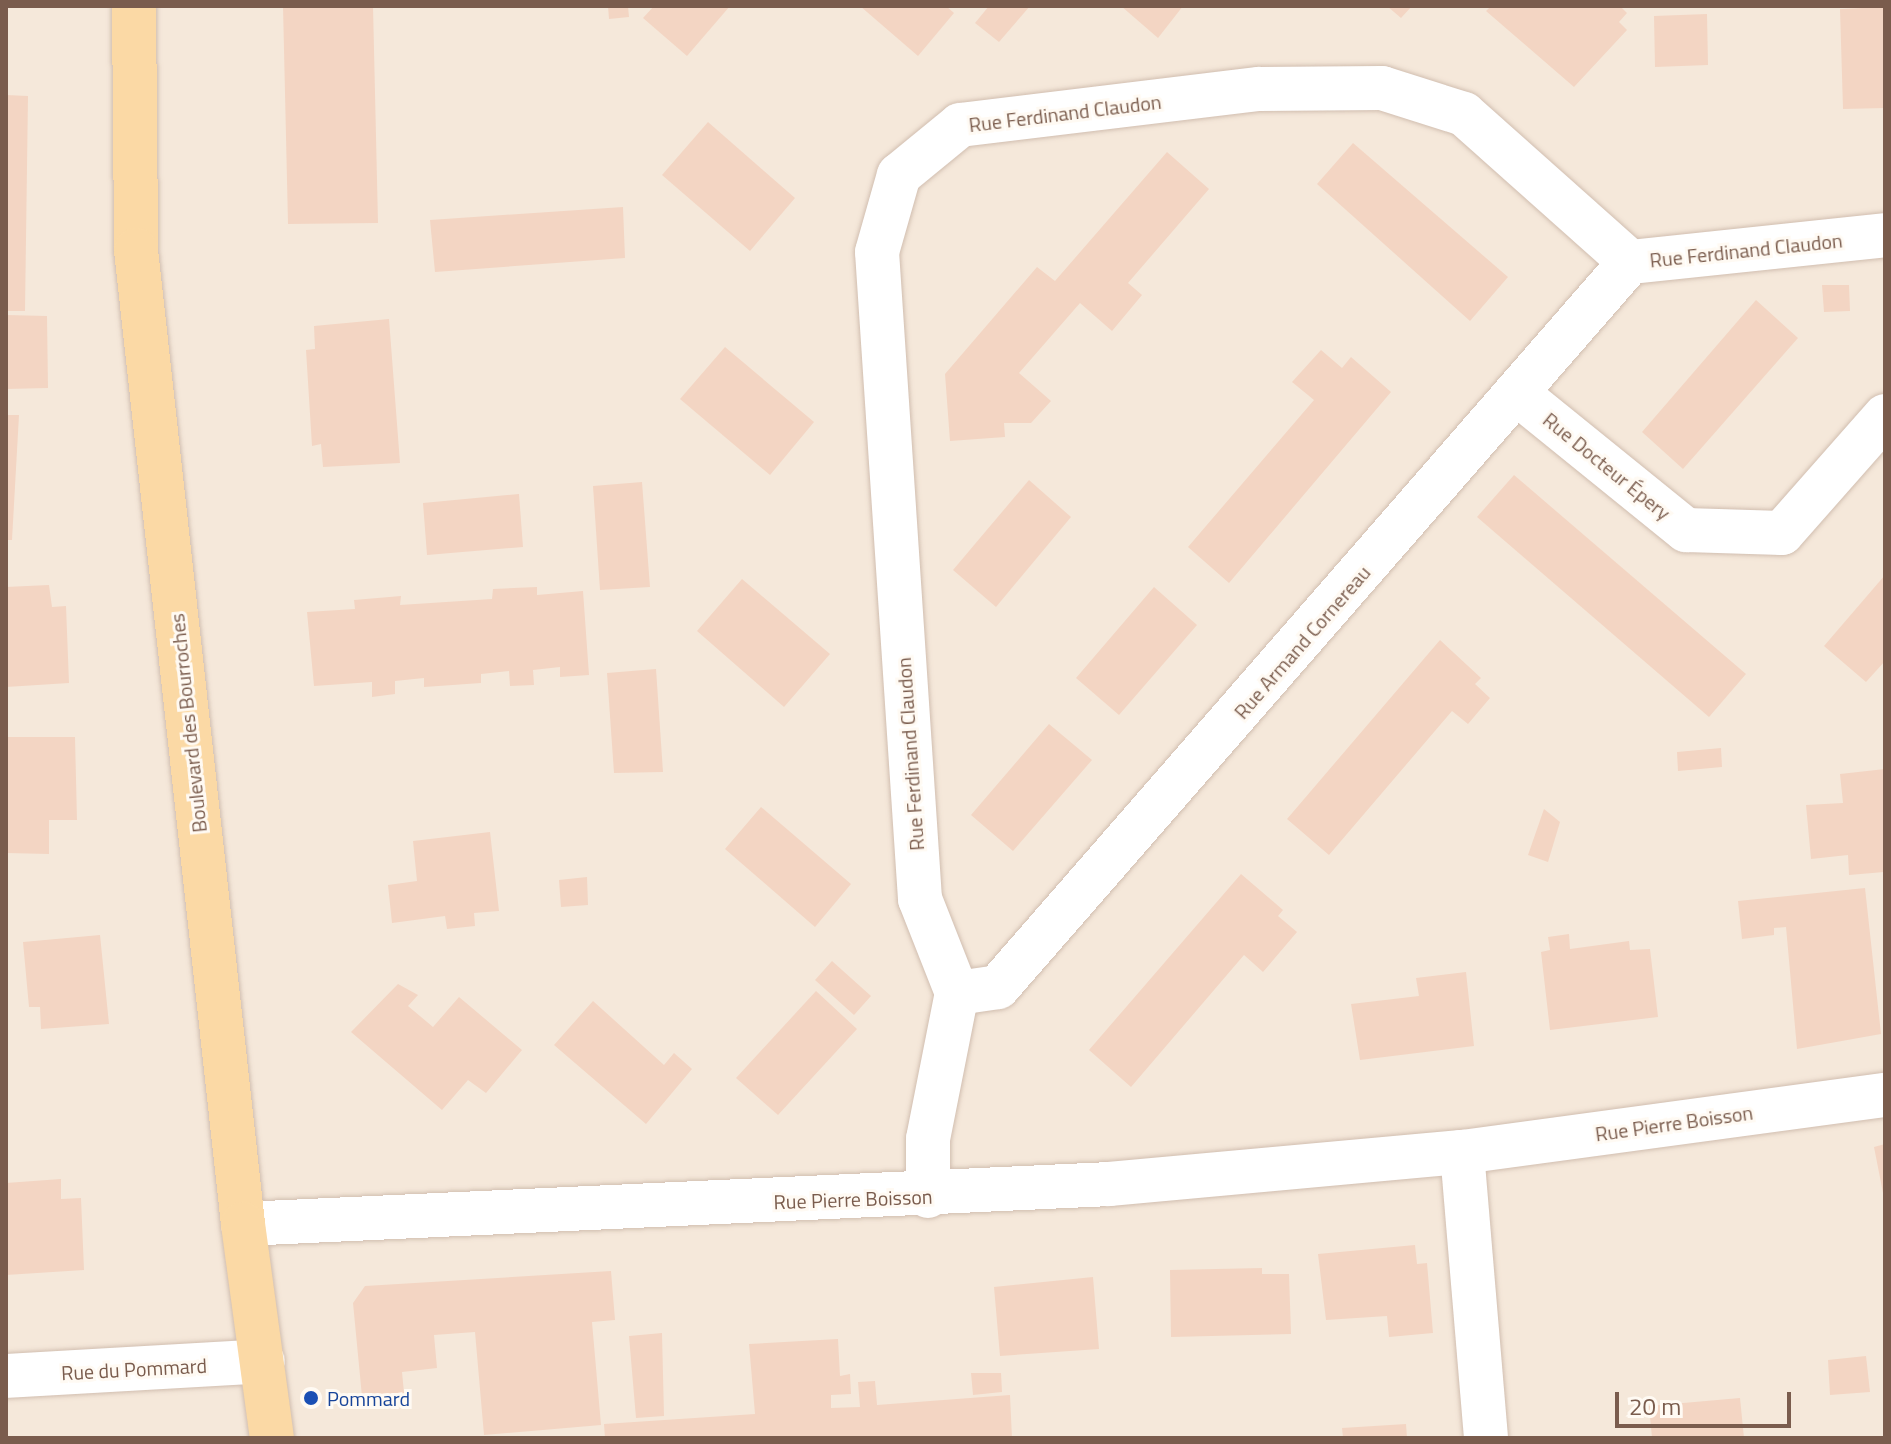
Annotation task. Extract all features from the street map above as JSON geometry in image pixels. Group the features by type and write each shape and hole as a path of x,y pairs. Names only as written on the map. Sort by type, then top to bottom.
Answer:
{"main road":[{"name":"Boulevard des Bourroches","path":"134,6 136,250 243,1224 272,1438"}],"street":[{"name":"Rue Ferdinand Claudon","path":"957,993 920,899 877,252 899,175 960,125 1259,89 1382,88 1464,114 1630,262 1885,235"},
{"name":"Rue Armand Cornereau","path":"957,993 998,987 1519,395 1630,262"},
{"name":"Rue Docteur Épery","path":"1519,395 1686,530 1782,533 1885,416"},
{"path":"928,1196 928,1139 957,993"},
{"name":"Rue Pierre Boisson","path":"243,1224 928,1196 1462,1152 1885,1095"},
{"path":"1462,1152 1486,1438"},
{"name":"Rue du Pommard","path":"6,1376 263,1361"}],"shaded area":[{"path":"6,6 1885,6 1885,1438 6,1438"}],"building":[{"path":"283,6 373,6 378,223 288,224"},
{"path":"608,6 628,6 629,17 609,19"},
{"path":"654,6 730,6 687,56 643,18"},
{"path":"860,6 946,6 954,13 918,56"},
{"path":"989,6 1030,6 999,42 975,23"},
{"path":"1121,6 1183,6 1158,38"},
{"path":"1387,6 1412,6 1401,18"},
{"path":"1491,6 1620,6 1627,13 1619,22 1627,30 1574,87 1486,11"},
{"path":"1885,7 1885,108 1843,109 1840,9"},
{"path":"1707,14 1708,65 1655,67 1654,16"},
{"path":"6,95 28,96 25,311 6,311"},
{"path":"708,122 795,198 750,251 662,175"},
{"path":"1353,143 1508,277 1470,321 1317,184"},
{"path":"1167,152 1209,189 1128,283 1142,295 1112,331 1080,303 1019,373 1051,401 1031,423 1004,423 1005,437 950,441 945,374 1037,267 1055,281"},
{"path":"623,207 625,258 435,272 430,220"},
{"path":"1822,285 1849,285 1850,311 1824,312"},
{"path":"1756,300 1798,338 1683,469 1642,432"},
{"path":"6,315 47,316 48,388 6,389"},
{"path":"389,319 400,463 323,467 321,444 312,446 306,350 315,349 314,326"},
{"path":"725,347 814,422 770,475 680,399"},
{"path":"1321,350 1342,368 1351,357 1391,392 1229,583 1188,547 1314,400 1292,382"},
{"path":"6,415 19,415 12,540 6,540"},
{"path":"1514,475 1746,674 1709,717 1477,517"},
{"path":"1029,480 1071,517 996,607 953,570"},
{"path":"642,482 650,587 600,590 593,486"},
{"path":"519,494 523,547 427,555 423,503"},
{"path":"1885,575 1885,661 1866,682 1824,646"},
{"path":"742,579 830,654 784,707 697,631"},
{"path":"49,585 52,607 66,606 69,683 6,687 6,587"},
{"path":"537,587 537,595 583,591 589,675 560,677 560,667 533,670 534,685 510,686 509,671 481,674 481,683 424,687 424,678 395,681 395,694 372,697 372,682 314,686 307,612 355,609 354,600 401,596 400,605 492,599 493,589"},
{"path":"1154,587 1197,625 1119,715 1076,678"},
{"path":"1440,640 1481,678 1475,684 1490,698 1468,724 1452,711 1329,855 1287,819"},
{"path":"656,669 663,772 614,773 607,673"},
{"path":"1049,724 1092,760 1013,851 971,815"},
{"path":"6,737 75,737 77,820 49,820 49,854 6,853"},
{"path":"1721,748 1722,767 1678,771 1677,752"},
{"path":"1885,769 1884,872 1849,875 1848,855 1811,859 1806,805 1843,803 1840,774"},
{"path":"761,807 851,884 815,927 725,849"},
{"path":"1544,809 1560,822 1548,862 1528,855"},
{"path":"490,832 499,911 474,913 475,926 447,929 445,916 392,923 388,885 417,881 413,841"},
{"path":"1241,874 1283,910 1278,916 1297,932 1263,972 1244,955 1131,1087 1089,1050"},
{"path":"587,877 588,905 561,907 559,880"},
{"path":"1865,888 1881,1034 1797,1049 1786,927 1774,928 1774,935 1742,939 1738,901"},
{"path":"1569,934 1570,949 1629,941 1630,950 1650,949 1658,1017 1550,1030 1541,952 1550,950 1548,937"},
{"path":"100,935 109,1024 41,1029 40,1007 29,1007 23,942"},
{"path":"832,961 871,996 854,1015 815,980"},
{"path":"1466,972 1474,1046 1360,1060 1351,1004 1419,996 1416,978"},
{"path":"398,984 418,995 408,1006 433,1027 459,997 522,1050 486,1093 468,1080 442,1110 351,1032"},
{"path":"816,991 857,1029 778,1115 736,1078"},
{"path":"593,1001 664,1065 674,1053 692,1069 646,1124 554,1045"},
{"path":"1885,1144 1885,1198 1884,1198 1874,1147"},
{"path":"61,1179 61,1199 81,1198 84,1270 6,1275 6,1183"},
{"path":"1415,1245 1417,1264 1427,1263 1433,1333 1389,1337 1387,1316 1326,1320 1318,1254"},
{"path":"1262,1268 1262,1274 1289,1274 1291,1334 1171,1337 1170,1270"},
{"path":"611,1271 615,1320 592,1322 601,1425 484,1435 475,1332 434,1335 437,1368 402,1372 405,1403 363,1407 353,1303 365,1286"},
{"path":"1093,1277 1099,1349 1000,1356 994,1287"},
{"path":"662,1333 664,1416 636,1418 629,1336"},
{"path":"838,1339 840,1376 850,1374 851,1394 831,1395 831,1408 860,1407 858,1382 875,1381 877,1405 1010,1395 1012,1438 605,1438 604,1424 755,1414 749,1344"},
{"path":"1866,1356 1870,1392 1830,1395 1828,1360"},
{"path":"971,1373 1001,1373 1002,1392 973,1395"},
{"path":"1740,1398 1744,1438 1652,1438 1649,1406"},
{"path":"1406,1424 1407,1438 1343,1438 1342,1428"}],"place":[{"name":"Pommard","path":"311,1398"}]}
